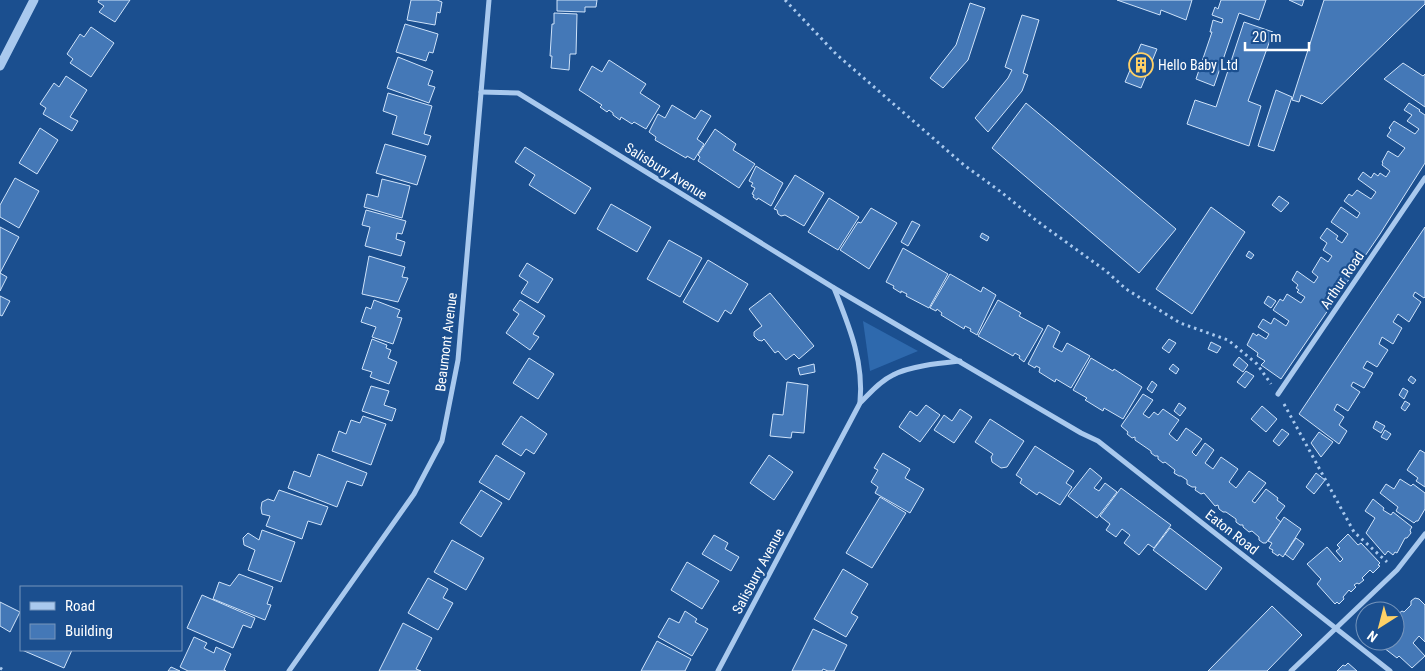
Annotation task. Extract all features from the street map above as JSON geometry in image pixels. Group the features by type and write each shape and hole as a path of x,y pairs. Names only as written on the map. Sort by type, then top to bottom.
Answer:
{"street":[{"path":"0,66 34,0"},
{"name":"Beaumont Avenue","path":"289,671 414,494 442,441 458,360 489,0"},
{"name":"Salisbury Avenue","path":"480,92 518,93 834,288 1081,433 1098,441 1114,453"},
{"name":"Arthur Road","path":"1278,394 1425,178"},
{"name":"Salisbury Avenue","path":"834,288 859,361 862,385 860,403"},
{"name":"Salisbury Avenue","path":"718,671 860,403 874,388 894,374 938,363 960,361"},
{"name":"Eaton Road","path":"1114,453 1390,671"},
{"path":"1291,671 1397,570 1425,534"}],"path":[{"path":"785,0 836,54 964,165 1036,221 1106,271 1126,289 1180,323 1228,340 1257,364 1278,394 1354,532 1397,570"},
{"path":"0,668 5,671"}],"shaded area":[{"path":"863,321 918,351 870,371"}],"building":[{"path":"99,0 130,0 115,22 99,12 104,6 98,2"},
{"path":"411,0 437,0 442,2 440,13 437,12 435,25 407,20"},
{"path":"557,0 597,0 596,7 585,7 585,12 557,11"},
{"path":"1117,0 1192,0 1186,20 1161,10 1160,15"},
{"path":"1221,0 1266,0 1259,20 1239,13 1214,86 1196,79 1212,32 1210,32 1213,20 1222,23 1223,19 1212,15 1215,7 1218,9"},
{"path":"1289,0 1304,0 1302,6"},
{"path":"1324,0 1425,0 1425,4 1322,104 1301,95 1299,102 1292,100"},
{"path":"970,3 985,8 968,60 943,88 930,78 956,45"},
{"path":"554,13 577,14 576,54 570,54 569,70 551,68 552,56 550,56"},
{"path":"1022,15 1039,20 1023,73 1028,75 1022,91 988,132 975,118 1008,78 1012,70 1005,67"},
{"path":"1244,22 1273,32 1248,101 1261,106 1249,146 1187,124 1195,100 1216,107"},
{"path":"405,24 438,34 433,53 429,52 426,61 396,52"},
{"path":"91,27 114,43 91,77 70,63 73,59 67,54 80,34 84,37"},
{"name":"Hello Baby Ltd","path":"1141,44 1157,49 1141,88 1125,82"},
{"path":"398,57 433,71 428,85 435,87 429,103 387,88"},
{"path":"609,60 646,84 640,93 660,106 646,129 634,122 632,124 621,117 620,120 609,110 607,112 600,107 602,105 579,90 592,66 602,72"},
{"path":"1403,63 1423,76 1425,74 1425,107 1384,79"},
{"path":"66,76 87,90 70,117 78,121 72,131 43,114 46,108 40,104 54,83 59,87"},
{"path":"1276,90 1292,97 1274,151 1258,146"},
{"path":"388,93 432,106 424,134 431,136 428,145 392,134 397,116 383,111"},
{"path":"1026,103 1176,229 1139,273 992,148"},
{"path":"1409,103 1425,115 1425,163 1380,234 1281,379 1261,365 1265,361 1257,356 1258,353 1247,345 1253,333 1266,339 1269,334 1258,327 1263,319 1271,324 1274,318 1286,326 1289,321 1273,310 1280,299 1283,301 1287,294 1301,303 1305,297 1297,292 1299,290 1296,288 1298,285 1292,280 1297,271 1314,283 1318,277 1312,272 1321,257 1328,262 1332,256 1323,250 1327,243 1320,238 1327,228 1338,236 1336,239 1342,243 1348,234 1331,222 1341,207 1357,218 1360,213 1344,201 1349,194 1352,196 1357,190 1371,199 1376,192 1358,179 1363,172 1371,178 1374,173 1378,176 1380,173 1386,177 1390,171 1382,165 1388,151 1398,157 1405,148 1387,136 1391,130 1389,128 1394,121 1415,134 1419,129 1407,121 1412,115 1404,110"},
{"path":"672,105 695,119 701,110 711,116 697,139 704,144 694,160 687,156 686,158 655,140 656,137 649,132 658,114 665,118"},
{"path":"40,128 58,140 37,174 19,163"},
{"path":"715,129 736,144 733,150 755,164 739,188 698,161 700,157 698,155"},
{"path":"385,144 426,156 417,185 376,173"},
{"path":"525,147 591,188 575,214 529,185 535,175 515,162"},
{"path":"756,166 783,183 771,206 753,197 754,195 752,194 755,188 751,186 753,183 749,181"},
{"path":"795,175 824,193 804,226 785,215 781,216 774,209"},
{"path":"15,178 39,191 19,228 0,217 0,205"},
{"path":"382,179 410,186 402,218 364,207 367,194 378,197"},
{"path":"1279,196 1289,203 1281,212 1272,205"},
{"path":"829,198 859,217 838,250 808,232"},
{"path":"611,204 651,227 637,252 597,229"},
{"path":"1211,207 1245,232 1192,314 1156,289"},
{"path":"871,208 897,223 869,269 840,250 858,222 861,223"},
{"path":"366,210 406,221 402,234 397,233 396,239 405,242 401,256 365,246 370,227 362,225"},
{"path":"912,221 920,225 908,246 901,242"},
{"path":"0,227 19,237 0,273"},
{"path":"1425,227 1425,297 1415,292 1413,296 1421,302 1409,322 1398,314 1393,322 1402,328 1393,344 1382,337 1379,344 1388,350 1377,367 1367,361 1363,368 1373,373 1364,388 1353,382 1351,386 1360,392 1348,411 1337,404 1334,410 1344,417 1339,425 1347,431 1339,444 1299,414"},
{"path":"982,233 989,237 987,241 980,237"},
{"path":"669,240 702,258 680,297 647,279"},
{"path":"903,248 948,274 929,308 906,296 907,294 901,291 901,293 893,288 894,286 886,282"},
{"path":"1249,251 1254,255 1251,259 1246,256"},
{"path":"369,256 405,267 402,277 408,278 398,302 362,294"},
{"path":"708,260 748,284 731,314 725,310 718,322 683,302"},
{"path":"527,263 553,279 538,303 521,293 528,282 519,276"},
{"path":"0,273 7,277 0,291"},
{"path":"950,274 981,292 983,287 996,295 977,335 970,331 971,329 965,326 964,329 941,315 942,313 937,309 936,311 930,308"},
{"path":"770,293 814,346 799,359 794,354 786,360 778,351 775,353 764,339 762,341 758,340 754,336 754,332 762,326 749,309"},
{"path":"0,296 10,301 2,316 0,315"},
{"path":"1268,296 1276,301 1271,308 1264,303"},
{"path":"374,300 400,310 397,317 402,318 393,344 372,337 376,327 361,322 366,307 371,309"},
{"path":"520,300 545,316 533,334 539,337 530,350 506,333 519,314 513,310"},
{"path":"998,300 1021,313 1019,316 1043,329 1024,362 1015,353 1013,356 978,336"},
{"path":"1048,325 1060,332 1053,347 1062,352 1067,343 1090,356 1071,388 1056,379 1055,382 1039,372 1040,368 1036,366 1035,368 1028,364"},
{"path":"372,339 387,345 386,348 391,350 388,358 397,362 389,384 370,377 372,372 362,369"},
{"path":"1169,339 1176,343 1169,353 1162,348"},
{"path":"1211,342 1221,347 1217,353 1208,349"},
{"path":"1239,357 1248,365 1243,372 1233,365"},
{"path":"529,358 554,374 538,399 513,383"},
{"path":"1091,358 1113,371 1114,369 1142,387 1123,419 1104,408 1103,411 1073,390"},
{"path":"814,364 815,372 800,375 798,368"},
{"path":"1173,364 1179,369 1176,374 1169,369"},
{"path":"1246,371 1254,376 1245,388 1237,382"},
{"path":"1411,376 1416,380 1413,384 1408,380"},
{"path":"1152,381 1157,385 1152,393 1147,389"},
{"path":"787,382 808,385 804,433 792,432 791,438 770,436 773,414 783,415"},
{"path":"371,386 389,391 384,405 396,409 392,421 362,411"},
{"path":"1403,388 1408,391 1404,399 1399,395"},
{"path":"1143,394 1153,400 1143,414 1149,418 1154,412 1158,415 1163,409 1179,420 1169,434 1177,441 1186,428 1202,439 1192,452 1196,456 1205,443 1214,450 1205,463 1213,469 1221,457 1238,469 1229,482 1236,488 1249,471 1266,483 1252,501 1255,503 1266,489 1285,506 1276,518 1281,522 1266,543 1259,540 1259,537 1252,531 1249,532 1243,525 1236,522 1236,519 1219,509 1218,505 1215,506 1204,493 1201,494 1195,490 1196,487 1187,484 1187,480 1174,473 1175,470 1158,459 1158,456 1155,456 1135,440 1135,437 1132,438 1127,434 1128,432 1121,426"},
{"path":"1405,401 1410,404 1405,411 1401,408"},
{"path":"1179,403 1186,408 1180,416 1174,411"},
{"path":"926,405 940,415 920,442 899,427 910,411 917,416"},
{"path":"1262,406 1277,419 1266,432 1251,419"},
{"path":"960,409 972,417 954,443 934,430 944,415 952,421"},
{"path":"363,416 386,424 371,465 332,451 339,431 346,434 351,420 360,423"},
{"path":"521,416 547,434 534,454 526,449 521,456 502,444"},
{"path":"990,419 1024,441 1007,467 1001,468 992,462 991,457 993,454 975,442"},
{"path":"1376,421 1385,426 1381,433 1373,428"},
{"path":"1282,429 1289,434 1279,446 1273,441"},
{"path":"1385,430 1391,434 1387,440 1381,437"},
{"path":"1319,432 1333,442 1321,457 1311,443"},
{"path":"1035,446 1074,471 1066,483 1072,487 1060,505 1039,492 1037,495 1020,483 1022,479 1016,475"},
{"path":"1420,450 1425,453 1425,487 1416,481 1418,478 1407,470"},
{"path":"883,453 910,469 905,478 924,489 910,513 875,493 878,487 871,482 878,470 874,468"},
{"path":"318,454 367,473 362,486 347,481 337,507 288,488 294,471 310,477"},
{"path":"496,455 525,473 509,500 479,482"},
{"path":"769,455 793,472 774,500 750,483"},
{"path":"1090,468 1102,478 1094,488 1099,491 1105,483 1117,492 1097,518 1068,496"},
{"path":"1316,473 1325,480 1314,494 1306,487"},
{"path":"1400,479 1411,486 1413,484 1425,493 1425,509 1418,521 1414,523 1396,511 1398,507 1380,493 1386,484 1394,489"},
{"path":"1121,488 1171,525 1154,548 1148,544 1139,555 1124,543 1130,535 1122,529 1116,537 1106,530 1110,524 1100,516"},
{"path":"279,490 328,507 321,525 308,521 302,539 266,526 270,516 262,514 262,502 268,499 274,501"},
{"path":"481,490 502,503 481,537 460,523"},
{"path":"880,497 906,513 872,568 846,553"},
{"path":"1373,499 1384,508 1383,510 1391,515 1393,512 1412,527 1411,533 1405,538 1397,553 1395,552 1393,555 1388,551 1385,555 1366,533 1375,518 1365,511"},
{"path":"1284,517 1301,529 1283,557 1272,552 1273,550 1269,548 1272,543 1268,541"},
{"path":"1170,528 1222,568 1206,590 1153,550"},
{"path":"262,530 295,542 281,582 248,570 255,550 244,545 243,538 248,533 259,540"},
{"path":"1348,534 1358,545 1361,543 1380,563 1378,565 1380,566 1373,573 1370,570 1362,578 1364,580 1354,585 1356,587 1351,592 1349,590 1339,604 1337,602 1335,604 1317,584 1321,579 1307,564 1327,547 1340,562 1343,559 1336,551 1340,548 1337,545"},
{"path":"714,535 728,543 725,549 739,557 731,571 702,554"},
{"path":"1296,538 1304,544 1293,560 1285,554"},
{"path":"452,540 484,558 466,590 434,572"},
{"path":"687,562 719,581 702,609 671,590"},
{"path":"843,569 868,584 851,613 858,617 846,637 814,619"},
{"path":"239,574 273,587 267,604 271,605 265,620 213,599 219,582 230,586"},
{"path":"428,578 448,589 443,598 453,603 438,630 408,613"},
{"path":"202,595 255,618 251,628 243,625 233,648 187,628"},
{"path":"1415,598 1419,599 1425,605 1425,642 1419,636 1413,643 1425,656 1412,668 1399,656 1397,658 1388,651 1405,651 1405,611 1411,605 1411,601"},
{"path":"0,602 20,612 10,632 0,626"},
{"path":"1272,606 1302,635 1267,671 1208,671"},
{"path":"685,611 697,619 695,622 708,629 692,656 658,637 669,618 679,623"},
{"path":"403,623 432,638 416,669 421,671 379,671"},
{"path":"813,629 847,645 834,671 823,669 822,671 792,671"},
{"path":"194,637 207,643 204,648 214,653 216,647 231,654 224,670 226,671 188,671 180,667"},
{"path":"657,641 691,659 685,671 641,671"},
{"path":"24,651 72,651 64,668"},
{"path":"1348,663 1357,671 1337,671 1343,665 1345,666"},
{"path":"171,667 180,671 168,671"}],"place":[{"name":"Hello Baby Ltd","path":"1141,65"}]}
